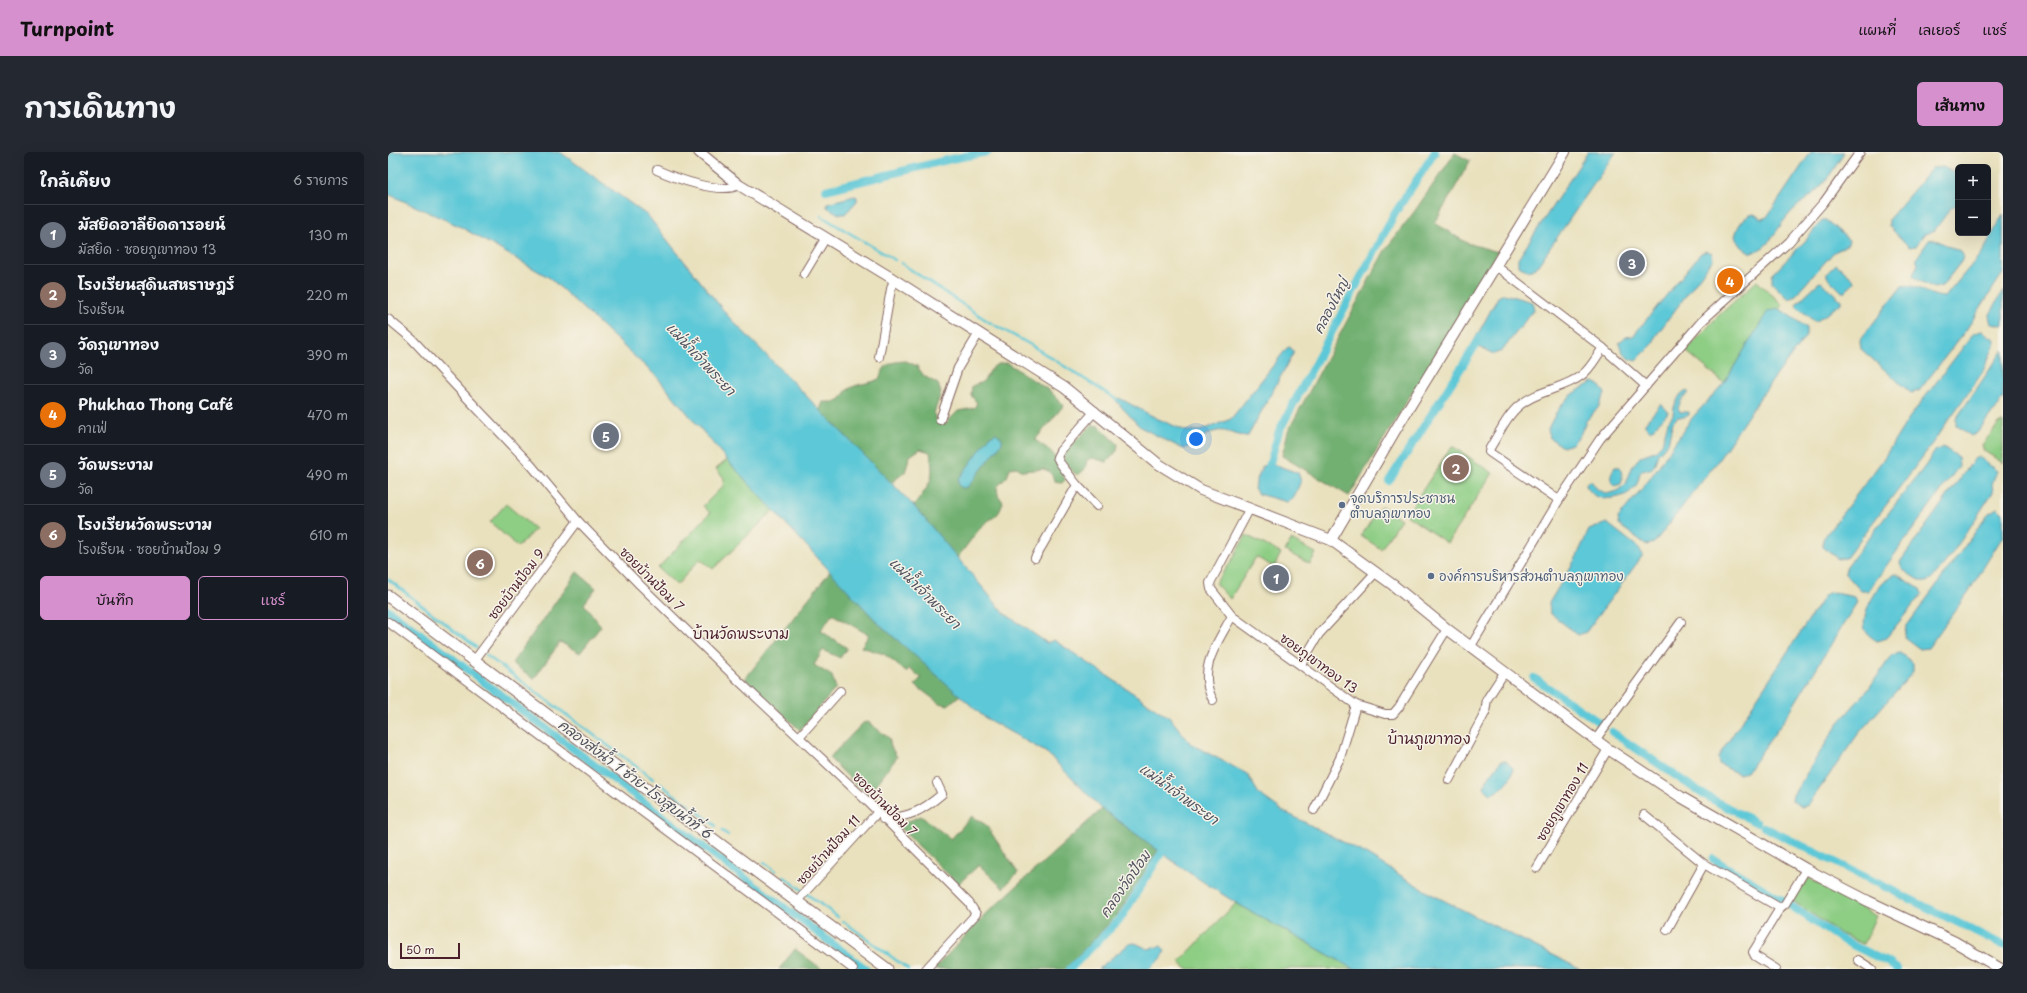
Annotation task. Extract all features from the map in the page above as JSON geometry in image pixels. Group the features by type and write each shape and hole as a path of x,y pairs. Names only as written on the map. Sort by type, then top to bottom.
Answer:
{"main road":[{"path":"388,596 887,969"}],"street":[{"path":"1331,540 1396,429 1565,152"},
{"path":"1471,646 1559,500 1600,439 1709,314 1789,242 1824,202 1860,152"},
{"path":"704,154 739,185 825,239 894,279 1065,388 1095,411 1126,440 1157,463 1201,490 1331,540 1376,572 1504,673 1608,749 1681,797 1806,869 1868,901 1955,942 1995,968"},
{"path":"657,170 680,179 726,189 739,185"},
{"path":"804,274 825,239"},
{"path":"1496,266 1603,348 1646,386"},
{"path":"879,357 890,289 894,279"},
{"name":"ซอยบ้านป้อม 7","path":"388,319 412,340 531,465 578,521 640,585 799,737 969,903 976,914 926,969"},
{"path":"940,420 958,368 979,333"},
{"path":"1559,500 1489,452 1490,448 1509,418 1520,405 1530,399 1569,383 1582,375 1603,348"},
{"path":"1095,411 1060,451 1057,457 1077,485 1096,506"},
{"path":"1035,558 1077,485"},
{"name":"ซอยภูเขาทอง 13","path":"1250,508 1210,583 1211,589 1232,616 1301,664 1356,705 1385,714 1393,714 1447,629"},
{"name":"ซอยบ้านป้อม 9","path":"474,661 578,521"},
{"path":"1301,664 1319,634 1376,572"},
{"path":"1213,700 1208,691 1207,669 1209,660 1232,616"},
{"path":"388,622 853,969"},
{"path":"1596,739 1681,622"},
{"path":"1449,780 1485,713 1487,699 1504,673"},
{"path":"799,737 840,691"},
{"path":"1314,810 1340,758 1356,705"},
{"name":"ซอยภูเขาทอง 11","path":"1537,868 1608,749"},
{"path":"880,816 900,818 923,810 942,794 937,783"},
{"path":"1644,815 1704,864 1780,908"},
{"name":"ซอยบ้านป้อม 11","path":"796,902 880,816"},
{"path":"1667,930 1704,864"},
{"path":"1776,969 1755,956 1753,952 1806,869"},
{"path":"1858,960 1872,969"}],"green space":[{"path":"1455,153 1470,161 1435,223 1467,243 1498,252 1349,496 1282,456 1288,431 1385,250 1414,212"},
{"path":"1757,281 1783,305 1780,309 1768,312 1724,383 1686,351 1717,317"},
{"path":"906,361 917,366 924,376 938,384 941,393 934,413 936,420 945,424 958,411 974,408 977,403 971,395 972,386 983,381 992,368 1002,363 1007,363 1050,391 1064,405 1035,440 1052,452 1065,480 1062,483 1055,481 1050,472 1044,469 1022,471 1017,467 1010,468 1007,477 997,487 998,495 1003,502 1000,511 983,525 957,558 914,506 930,482 932,470 930,452 920,449 910,456 905,472 891,483 820,410 823,402 834,402 841,399 848,389 879,379 889,364"},
{"path":"2000,422 2003,422 2003,463 1984,451 1982,445"},
{"path":"1092,425 1099,426 1118,444 1117,451 1107,462 1092,458 1087,460 1085,469 1078,475 1073,472 1063,460 1066,450"},
{"path":"1452,446 1493,473 1447,543 1406,515"},
{"path":"727,460 774,510 713,569 700,559 677,585 658,568 710,513 703,506 723,486 724,478 716,469"},
{"path":"506,504 535,529 518,547 490,522"},
{"path":"1381,506 1401,519 1381,549 1361,536"},
{"path":"1246,535 1281,553 1274,567 1256,557 1230,599 1215,583 1231,562"},
{"path":"1291,540 1316,553 1310,564 1285,551"},
{"path":"831,570 878,623 960,695 948,705 939,703 915,685 921,678 910,668 906,672 884,654 861,647 869,635 832,614 821,631 847,648 840,658 823,650 814,665 832,676 836,688 800,730 745,679"},
{"path":"577,572 596,588 584,604 601,626 580,653 560,642 534,679 512,663"},
{"path":"868,722 889,738 891,747 897,757 871,792 865,793 829,758 863,723"},
{"path":"1102,809 1158,850 1117,915 1065,969 934,969 986,914"},
{"path":"921,816 951,839 972,816 986,825 1018,873 1003,888 979,865 958,884 900,828 901,824"},
{"path":"1808,878 1876,916 1863,944 1841,934 1793,901"},
{"path":"1236,903 1354,969 1187,969 1179,962"},
{"path":"795,949 822,969 779,969"}],"water":[{"name":"แม่น้ำเจ้าพระยา","path":"388,152 560,152 648,216 728,316 914,506 1004,613 1047,643 1054,640 1170,718 1191,744 1247,774 1259,794 1283,811 1364,853 1431,894 1580,969 1354,969 1236,903 1185,870 1102,809 1047,753 984,717 878,623 727,460 657,377 550,278 459,226 388,194"},
{"path":"1588,152 1616,152 1536,268 1529,271 1518,266 1518,259"},
{"path":"1811,152 1844,152 1832,172 1821,186 1790,213 1768,243 1758,251 1751,253 1742,247 1735,237 1737,229 1750,215 1754,214 1762,219 1767,217"},
{"path":"1943,167 1955,173 1955,206 1951,208 1934,231 1924,234 1916,246 1909,247 1889,226 1889,219 1932,168"},
{"path":"855,196 857,197 857,201 845,214 839,214 827,207 827,203"},
{"path":"2003,214 2003,273 1966,330 1919,391 1911,393 1861,349 1860,340 1902,286 1913,286 1933,295 1945,297 1984,250"},
{"path":"1822,220 1826,220 1849,240 1848,244 1833,253 1794,297 1789,299 1772,283 1772,275 1807,239"},
{"path":"1934,239 1962,253 1964,258 1942,286 1934,288 1916,279 1913,275 1918,264 1916,259 1929,240"},
{"path":"1707,251 1712,253 1713,259 1655,337 1653,344 1636,361 1627,357 1621,349 1619,343 1625,337 1633,336 1701,253"},
{"path":"1836,264 1853,279 1854,282 1845,292 1842,292 1827,277 1827,273"},
{"path":"1821,282 1841,300 1841,303 1817,321 1814,321 1797,307 1796,304 1818,283"},
{"path":"2003,291 2003,325 1991,324 1989,316"},
{"path":"1504,294 1532,302 1534,309 1502,351 1494,354 1478,347 1474,341 1498,297"},
{"path":"1780,309 1806,327 1806,336 1761,396 1717,462 1654,543 1647,545 1619,525 1618,518 1649,480 1692,418 1724,383 1768,311"},
{"path":"1982,331 1994,339 1994,346 1982,373 1921,459 1846,558 1838,559 1823,547 1823,539 1882,461 1909,418 1974,333"},
{"path":"1290,347 1294,352 1248,436 1225,431 1217,431 1202,437 1187,448 1183,449 1140,427 1117,402 1118,398 1121,399 1156,418 1186,431 1200,431 1231,419 1287,348"},
{"path":"2003,350 2003,398 1977,433 1971,436 1956,425 1956,419"},
{"path":"1593,382 1598,384 1605,393 1598,408 1586,421 1580,435 1572,444 1563,447 1550,438 1548,429 1556,413 1565,401 1570,396"},
{"path":"1687,391 1689,393 1682,399 1678,408 1680,412 1689,412 1689,415 1685,417 1678,417 1673,422 1668,443 1658,454 1654,466 1651,469 1642,470 1635,487 1626,495 1615,498 1599,498 1592,494 1586,486 1587,482 1591,481 1597,489 1607,494 1617,491 1626,484 1633,465 1641,456 1655,451 1662,444 1668,422 1673,415 1674,407 1680,395"},
{"path":"1661,404 1668,411 1667,414 1651,431 1645,426 1645,423"},
{"path":"996,433 1002,438 1002,443 968,487 963,488 959,486 958,480 990,436"},
{"path":"1943,447 1958,457 1959,466 1868,591 1861,591 1845,573 1847,566 1926,465 1935,451"},
{"path":"1979,457 1997,471 1992,484 1993,492 1950,557 1932,578 1926,582 1923,582 1902,569 1900,562 1974,459"},
{"path":"1273,464 1298,473 1301,481 1293,499 1287,502 1258,494 1254,488 1262,466"},
{"path":"1615,467 1619,467 1622,480 1621,484 1614,486 1611,481 1611,476"},
{"path":"1997,508 2003,513 2003,536 1969,591 1928,648 1920,649 1904,637 1906,627 1989,513"},
{"path":"1607,523 1639,548 1643,555 1586,632 1578,635 1550,613 1549,603 1576,558 1589,530"},
{"path":"1896,574 1920,589 1922,594 1886,638 1877,641 1867,633 1864,627 1867,609 1871,600 1883,583"},
{"path":"1830,592 1855,597 1857,602 1787,716 1747,772 1739,774 1719,764 1718,757 1825,595"},
{"path":"1900,653 1913,663 1913,672 1858,734 1808,805 1802,807 1792,801 1793,795 1840,721 1867,691 1892,655"},
{"path":"1501,761 1506,761 1513,768 1511,777 1499,790 1491,794 1484,788 1486,781"},
{"path":"1135,943 1148,949 1161,946 1165,950 1162,958 1149,969 1098,969 1129,944"}],"waterway":[{"path":"826,190 951,159 988,152"},
{"name":"คลองใหญ่","path":"1267,474 1279,431 1395,213 1435,152"},
{"path":"821,216 895,260"},
{"path":"901,263 989,322 1031,345 1119,401"},
{"path":"1389,481 1482,335"},
{"path":"388,579 477,648"},
{"name":"คลองส่งน้ำ 1 ซ้าย-โรงสูบน้ำที่ 6","path":"388,610 866,969"},
{"path":"486,655 653,779"},
{"path":"1534,678 1603,725"},
{"path":"1612,732 1701,793 1732,810"},
{"path":"660,784 690,806"},
{"path":"698,812 716,826"},
{"path":"1738,813 1757,823"},
{"path":"1764,827 2003,945"},
{"path":"722,831 728,835"},
{"name":"คลองวัดป้อม","path":"1070,969 1121,918 1167,844"},
{"path":"1713,859 1782,900"},
{"path":"764,862 776,871"},
{"path":"783,876 802,890"},
{"path":"807,894 838,917"},
{"path":"1791,906 1840,939 1889,963 1897,969"},
{"path":"843,921 908,969"}],"place":[{"name":"วัดภูเขาทอง","path":"1632,263"},
{"name":"Phukhao Thong Café","path":"1730,281"},
{"name":"วัดพระงาม","path":"606,436"},
{"name":"โรงเรียนสุดินสหราษฎร์","path":"1456,468"},
{"name":"จุดบริการประชาชน ตำบลภูเขาทอง","path":"1342,505"},
{"name":"โรงเรียนวัดพระงาม","path":"480,563"},
{"name":"องค์การบริหารส่วนตำบลภูเขาทอง","path":"1431,576"},
{"name":"มัสยิดอาลียิดดารอยน์","path":"1276,578"}],"district":[{"name":"บ้านวัดพระงาม","path":"741,634"},
{"name":"บ้านภูเขาทอง","path":"1429,739"}]}
